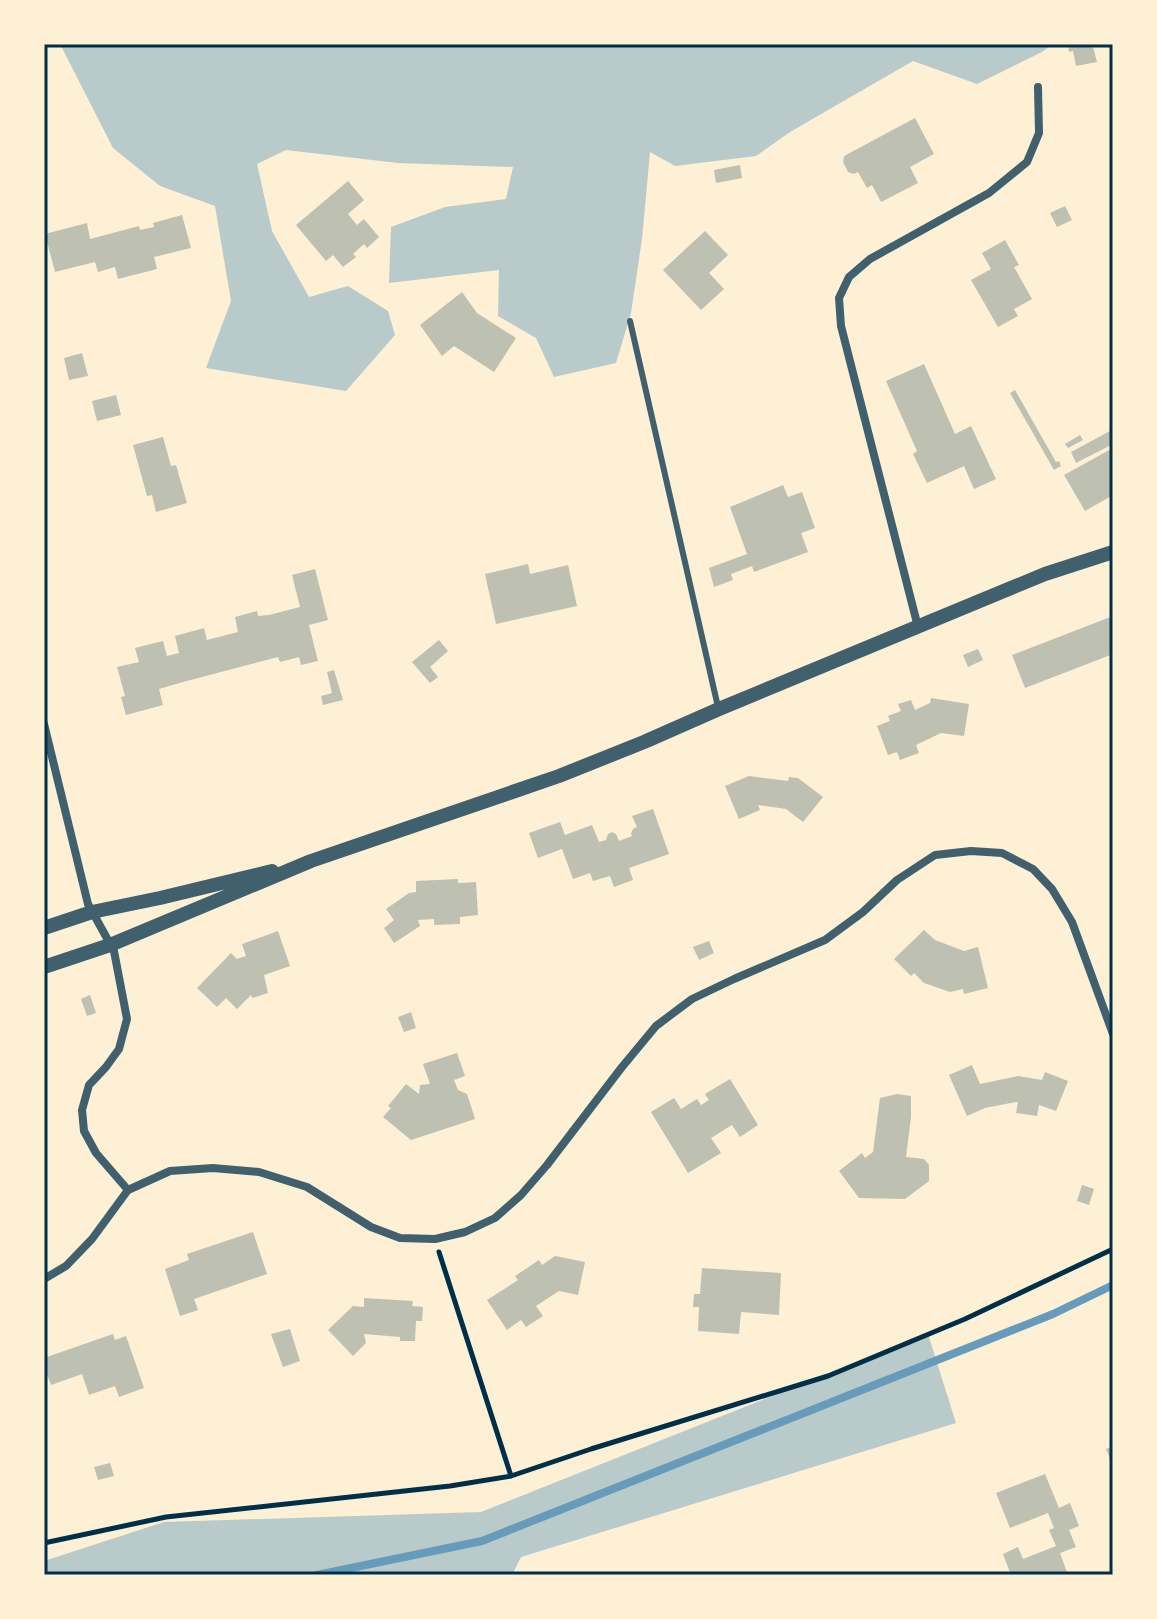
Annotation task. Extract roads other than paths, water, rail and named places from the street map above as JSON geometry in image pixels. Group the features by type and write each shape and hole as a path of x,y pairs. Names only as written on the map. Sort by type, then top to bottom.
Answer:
{"street":[{"path":"918,627 841,326 839,298 849,277 870,259 989,193 1027,162 1039,133 1038,87"},
{"path":"44,967 110,945 311,861 559,776 1045,574 1113,552"},
{"path":"44,724 88,904 114,951 127,1019 119,1049 89,1085 82,1110 84,1131 96,1153 128,1190"},
{"path":"44,1279 66,1266 92,1239 128,1190 170,1171 213,1168 259,1172 307,1187 371,1227 400,1238 435,1239 465,1232 495,1218 521,1195 547,1165 656,1026 692,999 825,940 863,912 897,880 935,855 971,851 1002,853 1033,869 1052,889 1072,922 1113,1034"},
{"path":"44,928 92,912 311,861"}],"lane":[{"path":"630,321 719,709"}],"waterway":[{"path":"317,1575 482,1541 1053,1314 1113,1285"}]}
